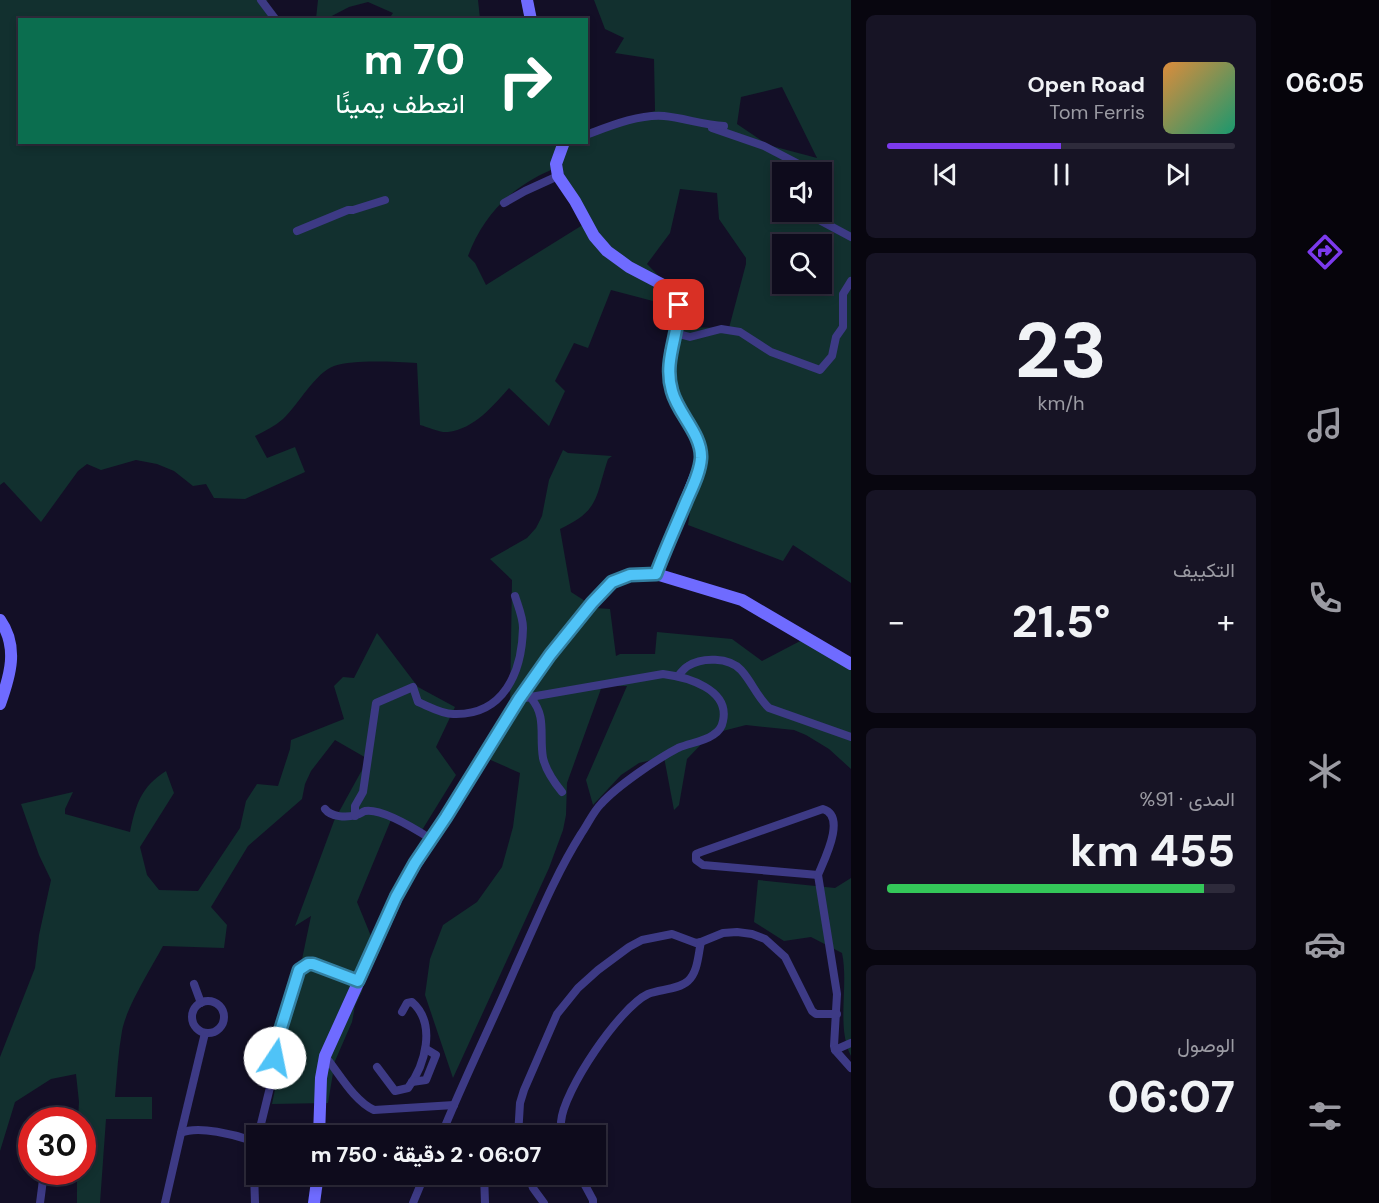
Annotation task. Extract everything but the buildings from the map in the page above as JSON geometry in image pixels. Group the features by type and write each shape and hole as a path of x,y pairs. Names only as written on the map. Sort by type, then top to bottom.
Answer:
{"street":[{"path":"261,0 274,18"},
{"path":"527,0 531,18"},
{"path":"588,134 645,117 661,116 724,126"},
{"path":"701,124 764,146 795,162"},
{"path":"564,144 556,165 558,176 601,246 629,267 669,288 679,305 679,319 670,353 672,393 698,441 701,458 694,482 656,574"},
{"path":"504,203 558,176"},
{"path":"297,231 348,210 385,201"},
{"path":"823,222 851,237"},
{"path":"675,333 690,337 721,329 740,332 771,352 820,370 832,356 836,337 843,327 843,294 851,281"},
{"path":"320,1125 321,1078 326,1056 402,886 525,698 550,655 612,582 630,575 656,574 742,600 851,664"},
{"path":"355,816 356,806 363,792 376,702 413,687 418,702 451,715 482,711 501,698 517,669 522,633 523,625 515,596"},
{"path":"0,620 7,633 12,661 0,705"},
{"path":"678,676 687,666 703,660 731,663 739,668 759,699 769,708 851,737"},
{"path":"446,1125 550,890 571,850 599,806 613,792 640,773 678,748 711,736 723,724 724,708 716,695 678,676 663,675 525,698"},
{"path":"525,698 540,710 543,757 547,770 562,792"},
{"path":"325,809 334,816 355,816 366,811 380,814 407,825 431,839"},
{"path":"818,875 704,865 698,863 696,856 701,852 823,809 831,815 834,828 818,875 837,994 835,1050 851,1068"},
{"path":"519,1125 520,1103 527,1082 557,1014 578,988 614,957 642,940 672,934 696,943 723,933 752,934 765,939 785,957 812,1011 816,1014 837,1014"},
{"path":"561,1125 562,1116 578,1078 597,1047 619,1018 647,994 686,983 694,974 701,942"},
{"path":"260,1125 274,1071 276,1044 299,970 308,964 313,964 358,981"},
{"path":"194,984 201,1003"},
{"path":"210,1001 218,1004 224,1011 225,1020 221,1028 214,1033 205,1033 193,1023 192,1015 201,1003 210,1001"},
{"path":"377,1067 395,1091 408,1088 421,1065 427,1042 425,1028 418,1009 412,1002 407,1003 402,1012"},
{"path":"165,1203 205,1033"},
{"path":"835,1050 851,1043"},
{"path":"326,1056 367,1107 374,1110 454,1105"},
{"path":"403,1089 408,1101 406,1108"},
{"path":"182,1133 202,1130 246,1139"},
{"path":"40,1203 42,1185"},
{"path":"255,1185 255,1203"},
{"path":"314,1203 316,1185"},
{"path":"412,1203 420,1185"},
{"path":"484,1185 485,1203"},
{"path":"533,1185 544,1203"},
{"path":"585,1185 593,1203"}],"green space":[{"path":"0,0 268,0 261,4 276,18 18,18 18,144 588,144 588,130 655,111 654,59 615,53 624,38 605,29 594,0 851,0 851,583 793,545 783,561 688,525 699,452 690,419 675,381 675,327 729,328 746,258 719,219 717,193 680,189 670,233 647,264 679,297 672,306 611,290 588,348 574,343 555,381 565,391 549,426 509,388 475,422 448,432 434,430 420,425 417,363 353,362 327,369 283,419 255,436 267,458 295,447 305,472 245,499 214,498 206,484 193,486 174,471 157,464 136,460 101,470 87,464 78,471 41,522 4,482 0,485","holes":["782,87 817,158 768,145 737,124 741,97","551,170 589,221 486,285 475,263 468,256 482,228 500,204 523,185"]},
{"path":"318,0 478,0 480,18 390,18 393,13 368,2 349,7 328,18 316,18"},
{"path":"563,450 568,453 612,456 608,459 594,502 583,516 560,529 571,592 596,608 610,609 616,656 655,654 657,632 732,639 762,661 804,639 851,663 851,769 829,749 806,735 794,730 746,725 711,734 687,759 679,805 674,810 664,757 639,763 621,775 593,805 586,780 627,686 602,686 567,783 563,830 549,868 453,1078 425,995 430,959 443,925 477,902 502,867 513,827 520,773 484,757 510,706 512,580 490,559 527,538 536,528 542,516 549,480"},
{"path":"377,633 418,687 455,707 436,747 456,775 419,835 393,815 357,902 375,946 352,1022 335,1061 328,1103 272,1104 311,916 295,926 334,821 368,759 335,740 311,771 302,799 248,846 211,907 227,925 224,948 163,946 146,976 124,1022 115,1097 152,1097 152,1119 106,1119 100,1203 77,1203 77,1185 96,1185 96,1107 79,1107 76,1074 51,1079 15,1102 0,1151 0,1057 35,968 39,935 51,880 39,855 21,804 73,792 65,814 130,832 145,790 166,771 174,793 140,847 147,875 159,890 198,891 240,828 246,801 257,784 278,786 291,740 344,719 334,686 343,677 354,678"},
{"path":"851,878 851,1056 844,1032 842,953 811,937 784,941 754,922 758,880 835,888"}],"route":[{"path":"275,1058 276,1044 299,970 303,966 313,964 358,981 396,897 415,863 519,699 550,655 612,582 639,573 656,574 694,482 701,458 698,441 681,413 672,393 670,380 670,353 679,319 679,305"}]}
